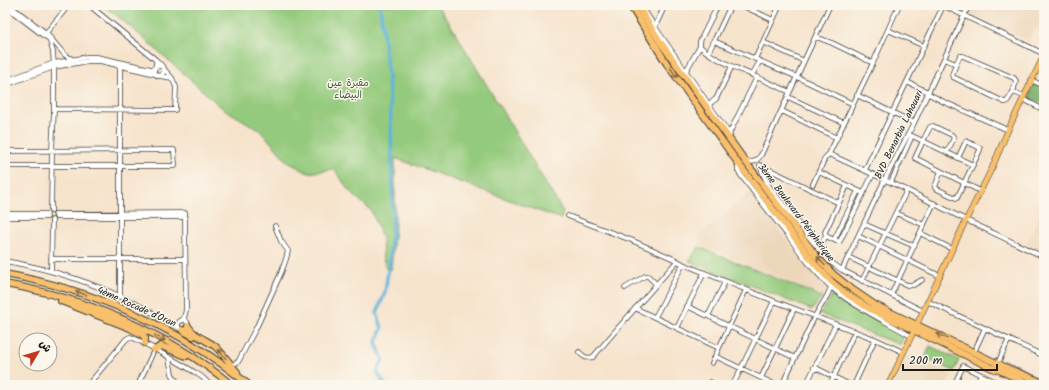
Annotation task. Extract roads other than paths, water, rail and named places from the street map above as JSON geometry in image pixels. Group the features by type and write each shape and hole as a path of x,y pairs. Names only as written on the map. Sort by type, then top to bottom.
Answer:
{"highway":[{"name":"3ème Boulevard Périphérique","path":"630,5 667,64 742,162 814,263 832,282 848,295 870,309 992,368 1031,385"},
{"name":"3ème Boulevard Périphérique","path":"641,6 661,43 736,148 742,162 762,184 817,257 833,274 863,298 914,330 974,352 1015,372 1044,383"},
{"name":"4ème Rocade d'Oran","path":"5,274 47,283 99,299 155,323 190,342 217,360 248,384"},
{"name":"4ème Rocade d'Oran","path":"5,284 39,291 119,318 172,344 232,385"},
{"path":"39,291 75,307 130,328 143,335 145,338 144,343"},
{"path":"188,324 194,334 213,345 248,384"},
{"path":"181,330 208,344 208,347 205,349 190,342"},
{"path":"154,350 159,346 164,347 201,363"},
{"path":"992,368 996,372 1023,385"},
{"path":"1015,372 1041,385"}],"main road":[{"path":"888,385 992,168 1008,130 1044,54"}],"street":[{"path":"9,5 49,38 65,55 72,60"},
{"path":"45,35 68,5"},
{"path":"54,109 175,110 176,87 172,78 156,60 89,5"},
{"path":"655,27 665,5"},
{"path":"686,71 700,46 700,41 718,5"},
{"path":"708,53 731,5"},
{"path":"741,5 773,20"},
{"path":"755,59 780,5"},
{"path":"830,5 761,155 755,161 742,162 738,171 807,261 831,287 860,308 914,330"},
{"path":"813,184 825,158 829,154 837,138 899,5"},
{"path":"865,170 942,5 1044,54"},
{"name":"BVD Benarbia Lahouari","path":"842,270 885,179 910,135 928,92 969,5"},
{"path":"5,6 14,8"},
{"path":"641,6 734,141 736,148"},
{"path":"888,30 924,46"},
{"path":"816,37 873,62"},
{"path":"49,38 53,52 54,65 51,215 49,219 52,220 51,271"},
{"path":"714,40 853,104"},
{"path":"763,42 804,61"},
{"path":"700,46 708,53 732,66 757,77 789,95 844,122"},
{"path":"960,56 1014,78 1016,81 1013,92 1006,102 954,78 952,75 960,56"},
{"path":"6,82 54,65 92,57 102,58 121,65 151,69 158,66 163,68"},
{"path":"944,59 956,64"},
{"path":"156,60 154,71 158,76"},
{"path":"54,65 100,61 154,73 158,76 172,78"},
{"path":"752,75 760,61"},
{"path":"120,297 121,65"},
{"path":"709,104 716,99 732,66"},
{"path":"158,76 164,73 163,68"},
{"path":"729,134 757,77"},
{"path":"1031,80 1044,86"},
{"path":"907,82 944,102 1008,130"},
{"path":"1013,92 1044,110"},
{"path":"857,95 914,123"},
{"path":"782,111 837,138"},
{"path":"947,152 954,138 952,135 931,126 914,158 980,191"},
{"path":"891,182 910,135 973,165"},
{"path":"941,171 935,188 958,198 980,148 966,142 958,158"},
{"path":"5,151 174,150 175,166 5,166"},
{"path":"829,154 908,190 966,220 1044,257"},
{"path":"761,155 759,172 762,184"},
{"path":"760,165 839,203"},
{"path":"760,165 766,182 770,188 829,261 842,270 923,311"},
{"path":"819,172 863,193"},
{"path":"826,236 836,241 840,241 873,174"},
{"path":"818,249 826,236 825,232 847,186"},
{"path":"862,280 908,190"},
{"path":"834,240 858,191"},
{"path":"890,295 934,203"},
{"path":"896,213 924,225"},
{"path":"5,214 185,215 186,310 188,324 186,329 181,330 168,321 120,297 51,271 5,261"},
{"path":"5,217 51,215"},
{"path":"568,216 631,240 725,282 855,331 903,352"},
{"path":"864,224 914,246"},
{"path":"231,365 238,362 257,326 281,274 286,259 288,251 281,241 274,226"},
{"path":"920,233 952,249"},
{"path":"858,236 940,276"},
{"path":"848,257 907,284 913,285 922,280"},
{"path":"51,259 185,259"},
{"path":"579,352 584,357 593,357 677,261"},
{"path":"655,318 682,264"},
{"path":"677,328 704,273"},
{"path":"625,288 645,276 648,276 656,284"},
{"path":"708,316 725,282"},
{"path":"782,385 815,316 831,287"},
{"path":"712,363 746,290"},
{"path":"733,385 774,301"},
{"path":"928,301 1044,356"},
{"path":"687,306 795,358"},
{"path":"635,308 719,348"},
{"path":"761,378 794,308"},
{"path":"181,330 178,327 185,316 186,310"},
{"path":"168,321 180,322 184,320 188,324"},
{"path":"806,385 836,324"},
{"path":"974,352 985,328"},
{"path":"830,385 855,331"},
{"path":"88,385 126,339 132,337 196,373 210,385"},
{"path":"854,385 875,339"},
{"path":"998,363 1009,339"},
{"path":"138,385 154,350"},
{"path":"715,356 776,385"},
{"path":"169,358 172,374 179,385"},
{"path":"954,385 963,366 999,384"},
{"path":"814,367 850,385"},
{"path":"976,385 982,375"},
{"path":"710,382 716,385"}],"waterway":[{"path":"380,5 388,76 391,122 393,218 385,292 377,313 382,328 376,343 383,360 377,372 385,385"}],"park label":[{"name":"مقبرة عين البيضاء","path":"348,88"}]}
